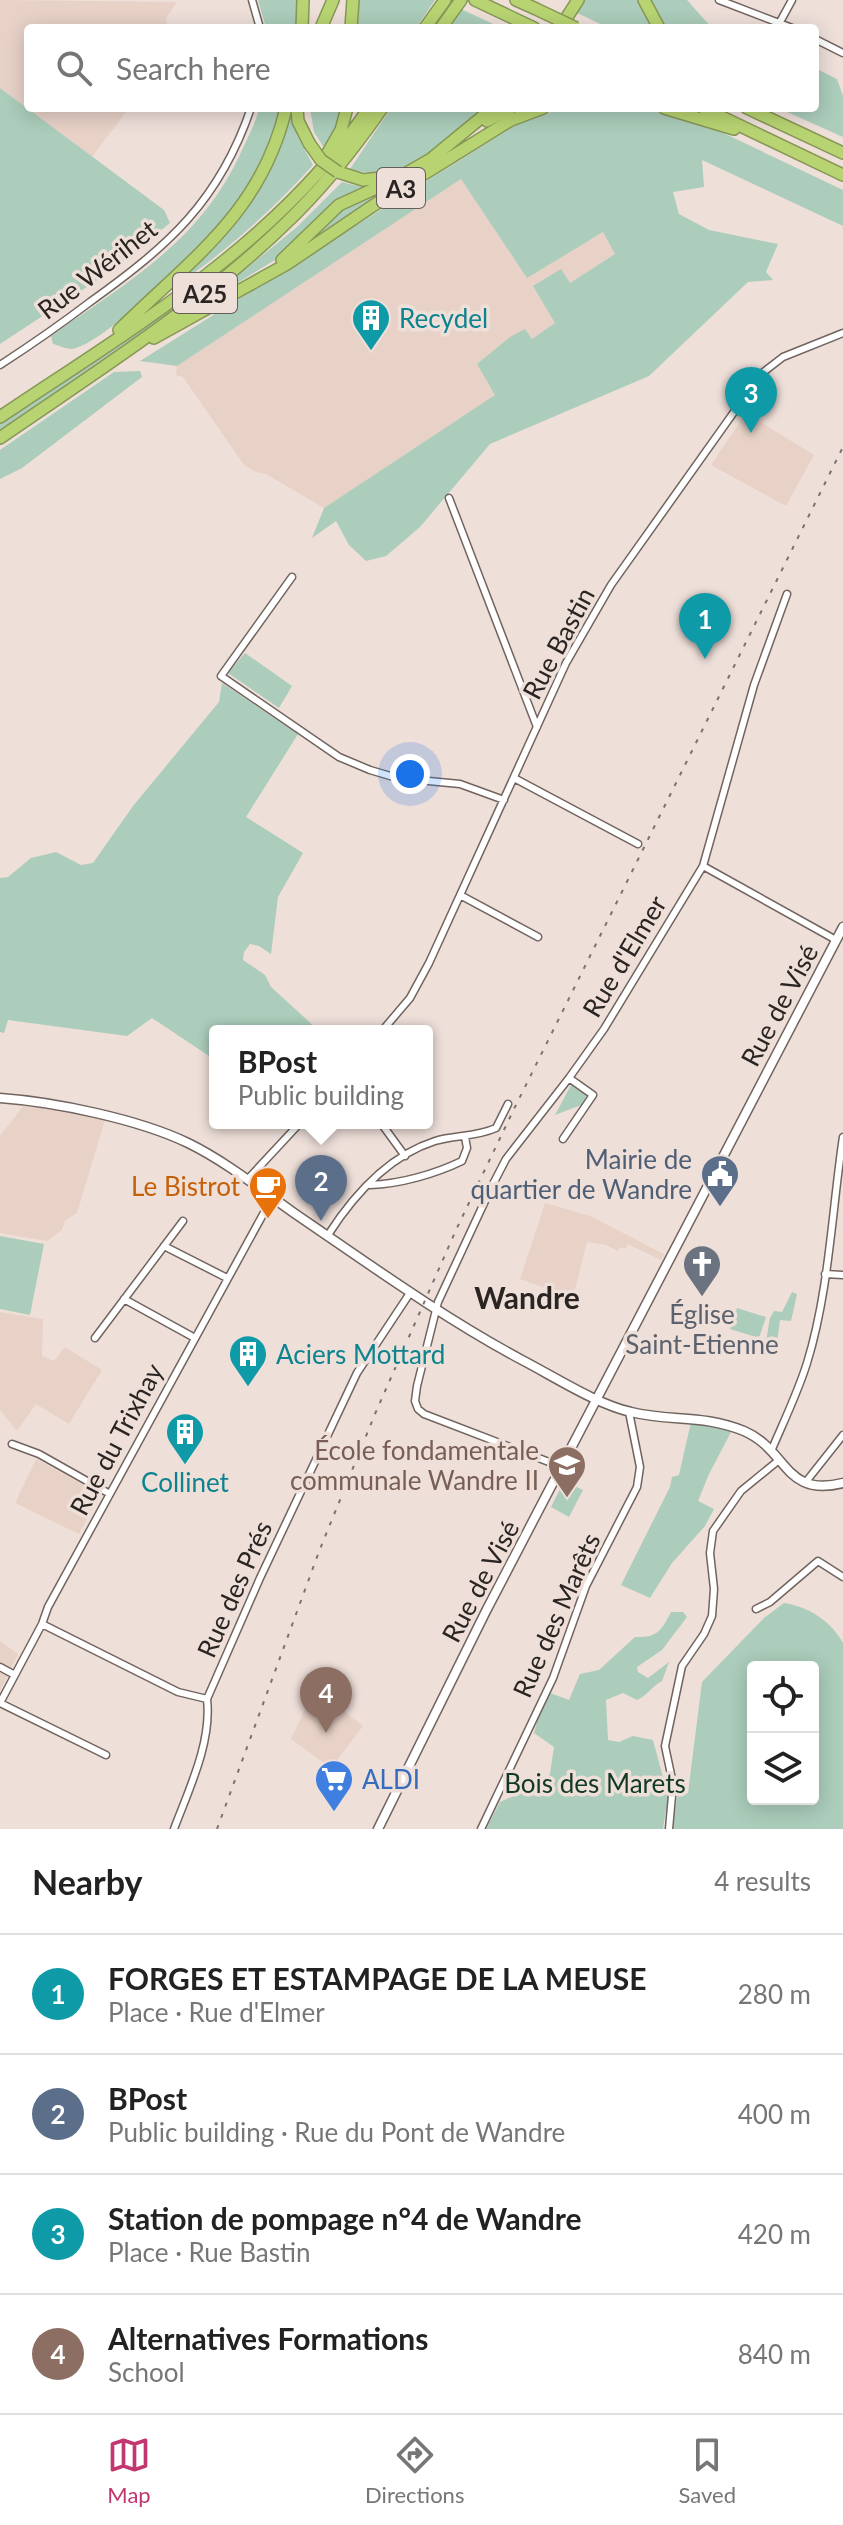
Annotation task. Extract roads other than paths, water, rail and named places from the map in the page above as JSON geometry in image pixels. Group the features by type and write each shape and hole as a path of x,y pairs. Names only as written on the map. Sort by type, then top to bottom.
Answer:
{"highway":[{"path":"302,24 303,0"},
{"path":"323,24 333,0"},
{"path":"351,24 353,0"},
{"path":"428,24 445,0"},
{"path":"444,24 461,0"},
{"path":"475,0 525,24"},
{"path":"516,0 568,24"},
{"path":"555,24 568,0"},
{"path":"563,24 578,0"},
{"path":"644,0 657,24"},
{"path":"96,352 191,264 232,221 273,154 285,112"},
{"name":"A3","path":"301,112 307,139 325,164 353,178 383,178 423,163"},
{"path":"303,192 336,140 346,112"},
{"name":"A25","path":"0,417 223,263 303,192 366,112"},
{"name":"A25","path":"0,438 186,308 284,225 343,161 379,112"},
{"name":"A3","path":"264,276 339,205 423,163 489,112"},
{"name":"A3","path":"469,130 503,112"},
{"name":"A3","path":"120,356 287,264 374,205 511,120 532,112"},
{"path":"677,112 773,141"},
{"path":"711,112 843,175"},
{"path":"756,112 843,153"},
{"path":"763,112 777,122"}],"street":[{"path":"252,0 259,24"},
{"path":"719,0 784,24"},
{"path":"780,22 792,0"},
{"path":"819,41 842,51"},
{"name":"Rue Wérihet","path":"0,365 144,263 168,242 206,199 234,150 249,112"},
{"name":"Rue Bastin","path":"387,1025 410,998 429,963 566,663 611,585 761,374 783,357 843,333"},
{"path":"449,498 537,727"},
{"path":"292,577 221,676 339,757 397,778 460,784 504,800"},
{"name":"Rue d'Elmer","path":"562,1467 418,1409 415,1401 417,1386 436,1311 463,1245 506,1159 604,1029 703,866 754,685 787,594"},
{"path":"514,778 638,844"},
{"path":"703,866 836,940"},
{"path":"460,895 538,937"},
{"name":"Rue de Visé","path":"378,1829 479,1625 843,927"},
{"path":"563,1139 593,1095 569,1078"},
{"path":"0,1098 65,1107 157,1131 187,1143 247,1180 436,1311 598,1398 629,1412 713,1420 757,1437 772,1449 793,1475 805,1483 824,1488 843,1483"},
{"path":"328,1235 354,1197 370,1185 382,1170 436,1141 496,1128 508,1104"},
{"path":"247,1180 294,1129"},
{"path":"385,1129 405,1156"},
{"path":"370,1185 433,1172 462,1161 467,1148 465,1137"},
{"path":"772,1449 807,1362 825,1274 843,1137"},
{"name":"Rue du Trixhay","path":"0,1703 193,1337 272,1198"},
{"path":"95,1338 183,1221"},
{"path":"164,1246 227,1278"},
{"path":"825,1274 843,1275"},
{"name":"Rue des Prés","path":"174,1829 209,1720 207,1699 260,1578 357,1373 410,1293"},
{"path":"124,1299 193,1337"},
{"name":"Rue des Marêts","path":"481,1829 553,1678 586,1586 637,1487 640,1467 629,1412"},
{"path":"805,1483 843,1435"},
{"path":"12,1444 39,1454 110,1494"},
{"path":"669,1829 673,1784 665,1746 682,1666 704,1634 712,1616 714,1589 710,1553 713,1531 741,1491 779,1460"},
{"path":"756,1609 770,1602 818,1561 843,1577"},
{"path":"42,1624 178,1692 207,1699"},
{"path":"0,1667 13,1674"},
{"path":"0,1703 106,1755"}],"railway":[{"path":"217,1829 320,1549 456,1230 843,447"}],"place":[{"name":"Recydel","path":"371,352"},
{"name":"Station de pompage n°4 de Wandre","path":"751,433"},
{"name":"FORGES ET ESTAMPAGE DE LA MEUSE","path":"705,659"},
{"name":"Mairie de quartier de Wandre","path":"720,1208"},
{"name":"Le Bistrot","path":"268,1220"},
{"name":"BPost","path":"321,1221"},
{"name":"Église Saint-Etienne","path":"702,1298"},
{"name":"Aciers Mottard","path":"248,1388"},
{"name":"Collinet","path":"185,1466"},
{"name":"École fondamentale communale Wandre II","path":"567,1499"},
{"name":"Alternatives Formations","path":"326,1733"},
{"name":"ALDI","path":"334,1813"}],"district":[{"name":"Wandre","path":"527,1297"}],"park label":[{"name":"Bois des Marets","path":"595,1783"}]}
